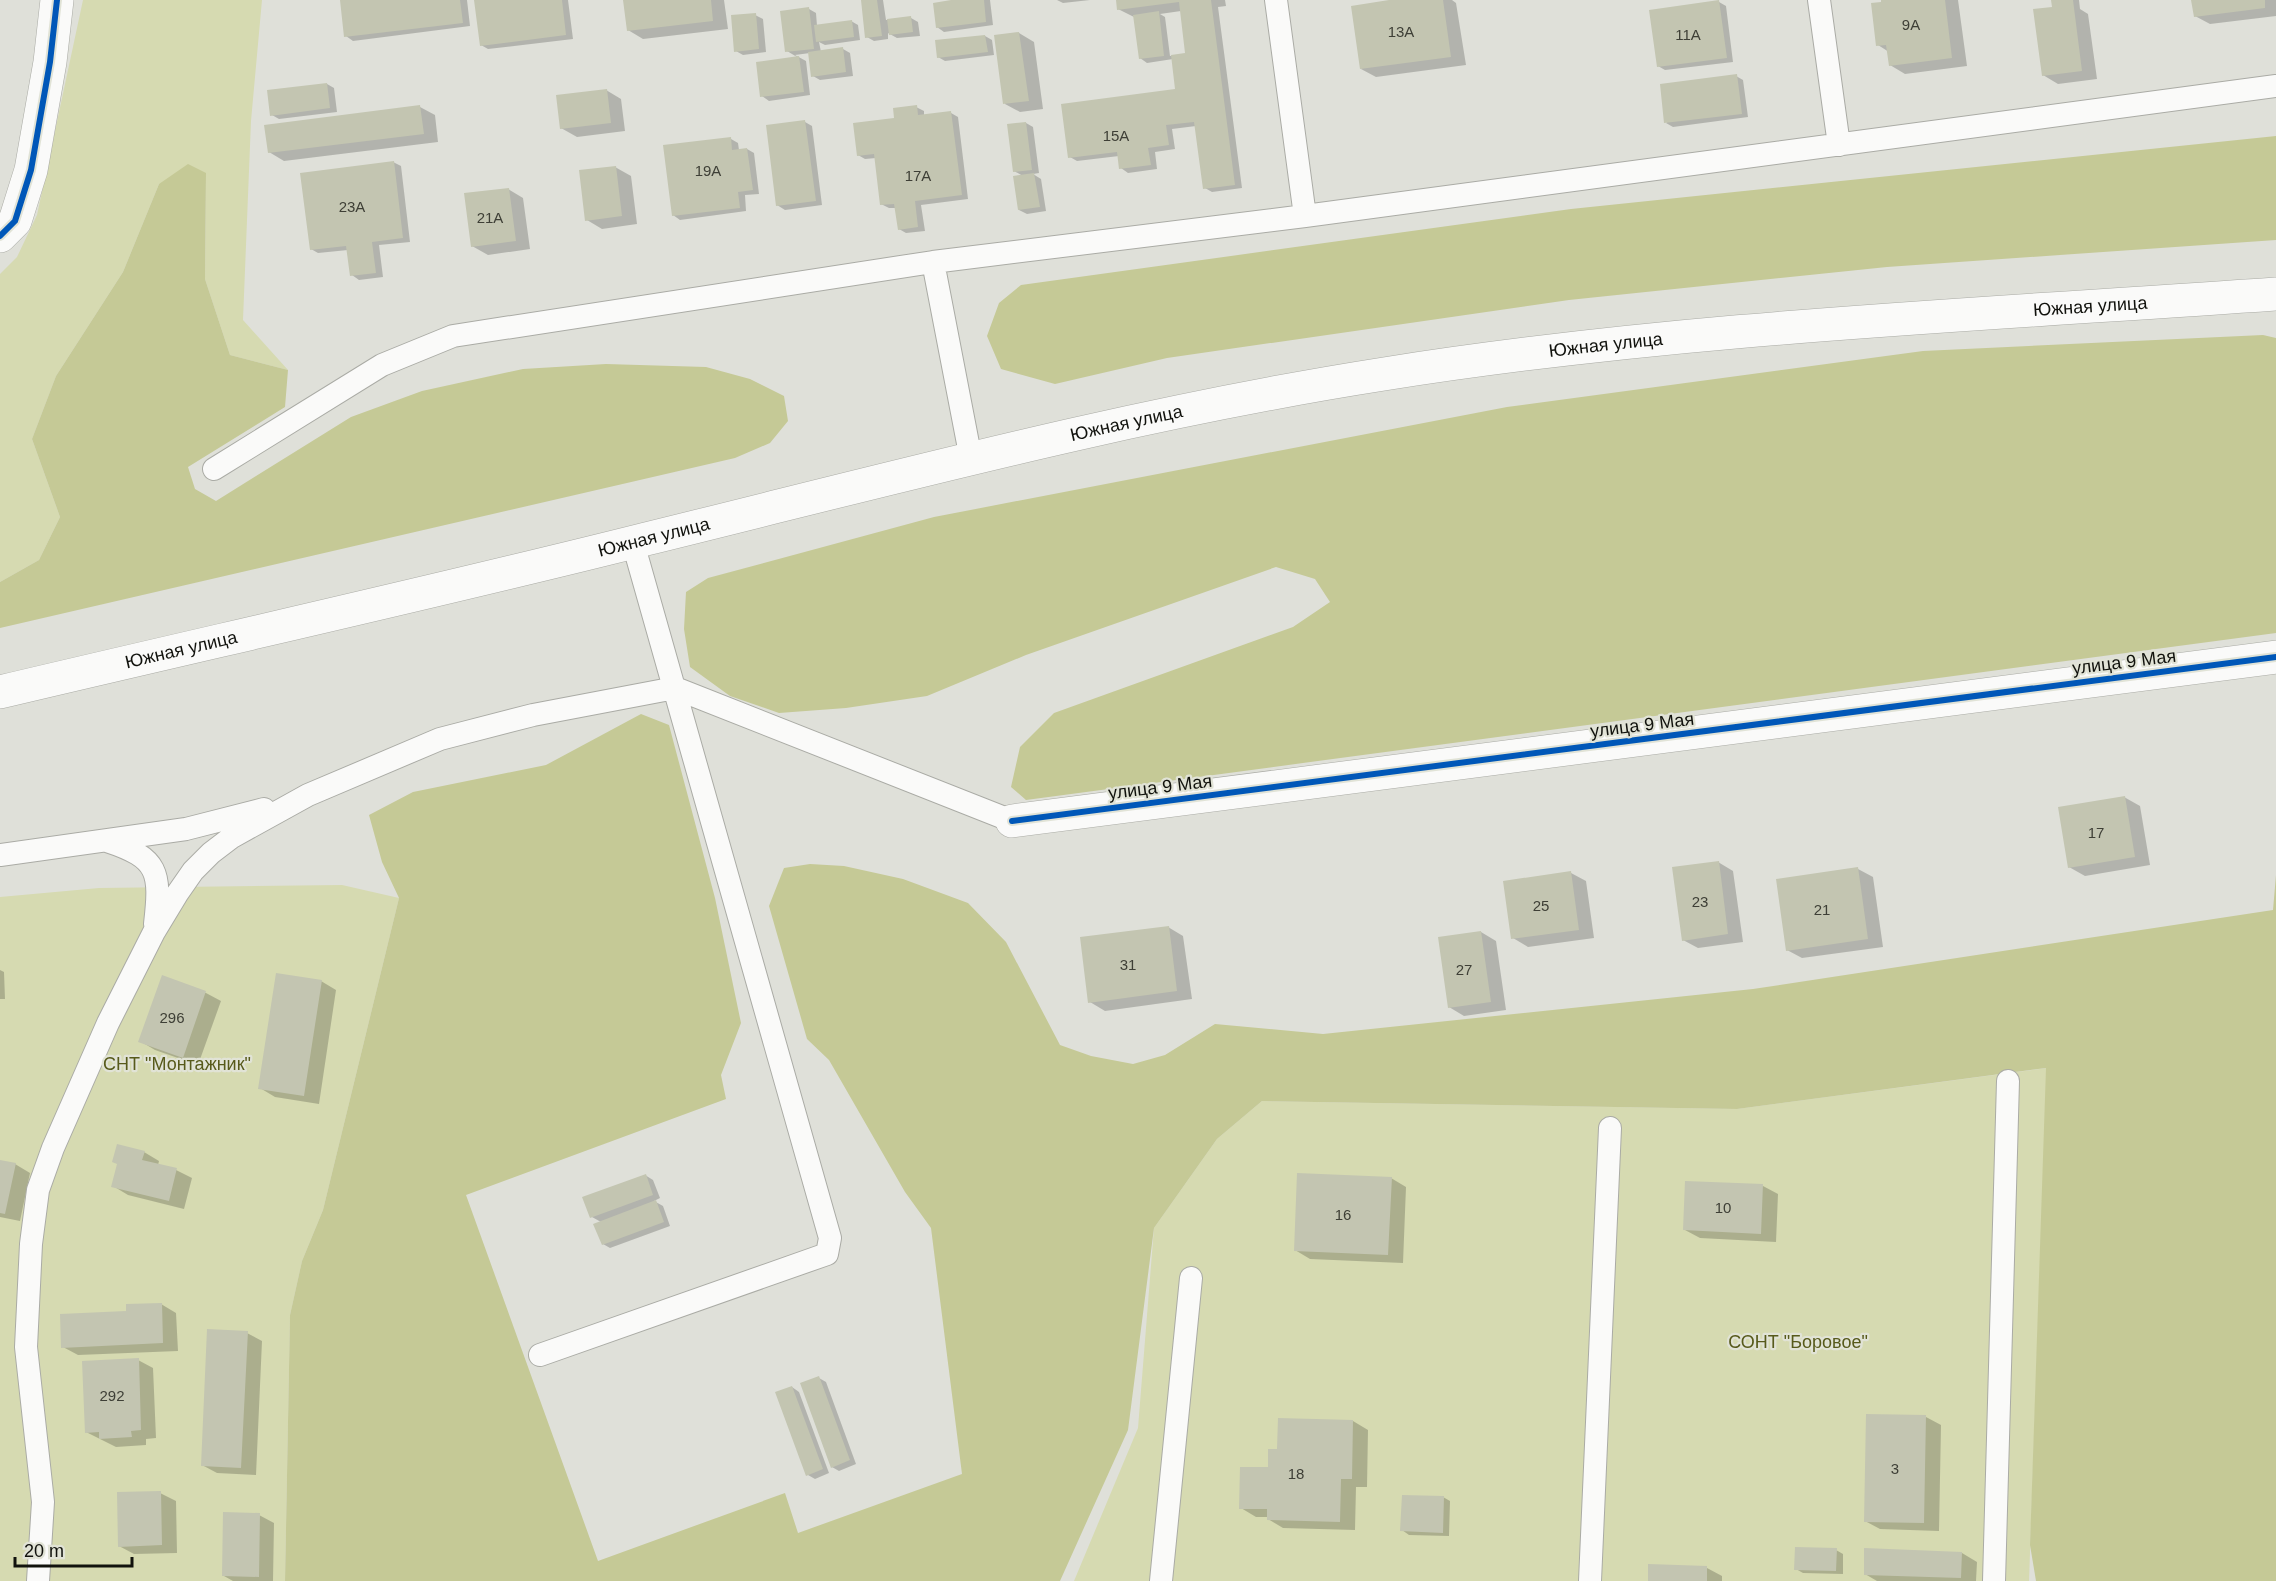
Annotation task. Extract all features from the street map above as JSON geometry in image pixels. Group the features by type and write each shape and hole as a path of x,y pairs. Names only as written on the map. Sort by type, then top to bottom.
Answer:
{"main road":[{"path":"0,236 15,221 31,170 50,62 57,0"},
{"name":"Южная улица","path":"0,692 633,543 1049,439 1380,375 1553,349 1747,331 2276,294"},
{"name":"улица 9 Мая","path":"1012,821 2276,657"}],"lane":[{"path":"1276,0 1305,216"},
{"path":"1819,0 1839,145"},
{"path":"214,469 382,365 453,336 933,262 1305,216 2276,86"},
{"path":"933,262 971,459"},
{"path":"540,1355 826,1254 830,1238 633,543"},
{"path":"0,855 186,829 248,814 308,795 440,739 533,715 675,688 1012,821"},
{"path":"38,1581 43,1502 26,1347 30,1244 38,1190 53,1148 108,1023 154,932 177,894 193,871 232,837 308,795"},
{"path":"106,841 134,850 149,862 157,880 158,903 154,932"},
{"path":"1994,1581 2008,1081"},
{"path":"1590,1581 1610,1128"},
{"path":"1161,1581 1191,1278"}],"green space":[{"path":"83,0 262,0 251,121 243,320 288,370 230,355 205,279 206,173 159,184 123,272 56,376 32,439 60,517 39,560 0,582 0,274 17,257 37,215"},
{"path":"2276,136 2276,240 1887,267 1569,300 1167,358 1055,384 1001,369 987,336 999,303 1021,285 1571,209"},
{"path":"188,164 206,173 205,279 230,355 288,370 285,407 188,467 195,489 216,501 351,417 422,391 523,369 606,364 706,367 750,379 784,396 788,421 770,443 735,458 0,628 0,582 39,560 60,517 32,439 56,376 123,272 159,184"},
{"path":"2263,335 2276,338 2276,633 1026,800 1011,787 1020,747 1054,713 1293,627 1330,602 1315,579 1276,567 1026,655 927,696 846,708 779,713 730,696 690,667 684,629 686,592 708,578 934,517 1507,407 1923,351"},
{"path":"641,714 669,725 715,898 741,1023 721,1075 726,1099 466,1195 598,1561 785,1493 798,1533 962,1474 931,1228 905,1192 829,1060 807,1039 769,906 784,868 810,864 844,866 903,879 968,903 1006,942 1060,1045 1091,1056 1133,1064 1165,1055 1215,1024 1323,1034 1753,989 2273,910 2276,875 2276,1581 2036,1581 2030,1545 2046,1068 1737,1109 1262,1101 1217,1139 1154,1228 1128,1430 1060,1581 285,1581 290,1315 302,1261 323,1210 399,898 382,862 369,815 413,792 546,765"},
{"name":"СНТ \"Монтажник\"","path":"342,885 399,898 323,1210 302,1261 290,1315 285,1581 0,1581 0,897 99,888"},
{"name":"СОНТ \"Боровое\"","path":"2047,1068 2029,1581 1074,1581 1138,1428 1154,1228 1217,1139 1262,1101 1737,1109"}],"building":[{"path":"340,0 460,0 463,23 344,37"},
{"path":"474,0 562,0 566,35 480,46"},
{"path":"623,0 711,0 713,21 627,31"},
{"path":"861,0 877,0 882,36 865,38"},
{"path":"951,0 984,0 986,22 936,28 933,3"},
{"path":"1116,0 1211,0 1235,185 1203,189 1194,122 1166,125 1169,145 1148,148 1151,165 1119,169 1117,152 1068,158 1061,104 1175,89 1171,55 1185,53 1179,2 1117,10"},
{"path":"1389,0 1443,0 1451,57 1360,69 1351,6"},
{"path":"1719,0 1727,58 1657,67 1649,10"},
{"path":"1881,0 1945,0 1952,58 1889,66 1886,45 1876,46 1871,3 1881,2"},
{"path":"2051,0 2073,0 2082,71 2042,76 2033,9 2052,7"},
{"path":"2191,0 2265,0 2265,8 2194,17"},
{"path":"809,7 814,49 785,52 780,11"},
{"path":"1159,11 1164,56 1139,59 1133,15"},
{"path":"756,13 759,49 734,52 731,15"},
{"path":"911,16 913,32 889,35 887,19"},
{"path":"852,20 854,37 816,42 814,25"},
{"path":"1019,32 1029,101 1003,104 994,35"},
{"path":"985,35 988,52 937,58 935,40"},
{"path":"843,47 846,72 811,77 808,52"},
{"path":"799,56 804,92 760,97 756,62"},
{"path":"1737,74 1742,114 1664,123 1660,84"},
{"path":"327,83 330,108 270,116 267,90"},
{"path":"607,89 611,123 560,129 556,95"},
{"path":"420,105 424,134 268,153 264,125"},
{"path":"917,105 918,115 951,111 962,195 915,201 918,227 898,230 894,204 880,205 874,154 857,156 853,123 894,118 893,108"},
{"path":"805,120 816,201 776,206 766,125"},
{"path":"1026,122 1032,170 1013,172 1007,124"},
{"path":"731,137 732,150 747,148 753,190 738,192 740,208 672,216 663,145"},
{"path":"394,161 403,238 372,242 376,273 350,276 346,246 310,250 300,173"},
{"path":"616,166 622,216 585,221 579,170"},
{"path":"1034,173 1040,207 1018,210 1013,176"},
{"path":"509,188 516,241 471,247 464,193"},
{"path":"2125,796 2135,857 2068,868 2058,807"},
{"path":"1719,861 1728,934 1682,941 1672,867"},
{"path":"1858,867 1868,939 1786,951 1776,879"},
{"path":"1571,871 1579,930 1511,939 1503,881"},
{"path":"1169,926 1177,991 1088,1003 1080,937"},
{"path":"1481,931 1491,1002 1448,1008 1438,937"},
{"path":"276,973 322,980 304,1096 258,1089"},
{"path":"162,975 206,991 183,1058 138,1042"},
{"path":"117,1144 145,1151 142,1160 177,1168 169,1201 111,1187 117,1164 112,1162"},
{"path":"0,1160 16,1163 5,1214 0,1213"},
{"path":"1297,1173 1392,1177 1388,1255 1294,1251"},
{"path":"646,1174 653,1195 590,1218 582,1197"},
{"path":"1685,1181 1763,1184 1761,1234 1683,1230"},
{"path":"656,1200 664,1222 602,1245 593,1224"},
{"path":"162,1303 163,1343 61,1348 60,1314 126,1311 126,1304"},
{"path":"207,1329 248,1331 241,1468 201,1466"},
{"path":"139,1358 141,1430 131,1431 132,1437 99,1439 99,1432 85,1433 82,1361"},
{"path":"819,1376 850,1460 831,1468 800,1383"},
{"path":"792,1386 823,1469 806,1476 775,1392"},
{"path":"1866,1414 1926,1415 1924,1523 1864,1522"},
{"path":"1278,1418 1353,1420 1352,1479 1341,1479 1340,1522 1267,1520 1267,1509 1239,1509 1240,1467 1268,1467 1268,1449 1277,1449"},
{"path":"161,1491 162,1545 118,1547 117,1492"},
{"path":"1402,1495 1444,1496 1443,1533 1400,1531"},
{"path":"223,1512 260,1513 259,1577 222,1576"},
{"path":"1795,1547 1837,1548 1836,1571 1794,1570"},
{"path":"1864,1548 1962,1552 1961,1578 1864,1575"},
{"path":"1648,1564 1707,1566 1707,1581 1648,1581"}],"cycle path":[{"path":"0,236 15,221 31,170 50,62 57,0"},
{"path":"1012,821 2276,657"}]}
